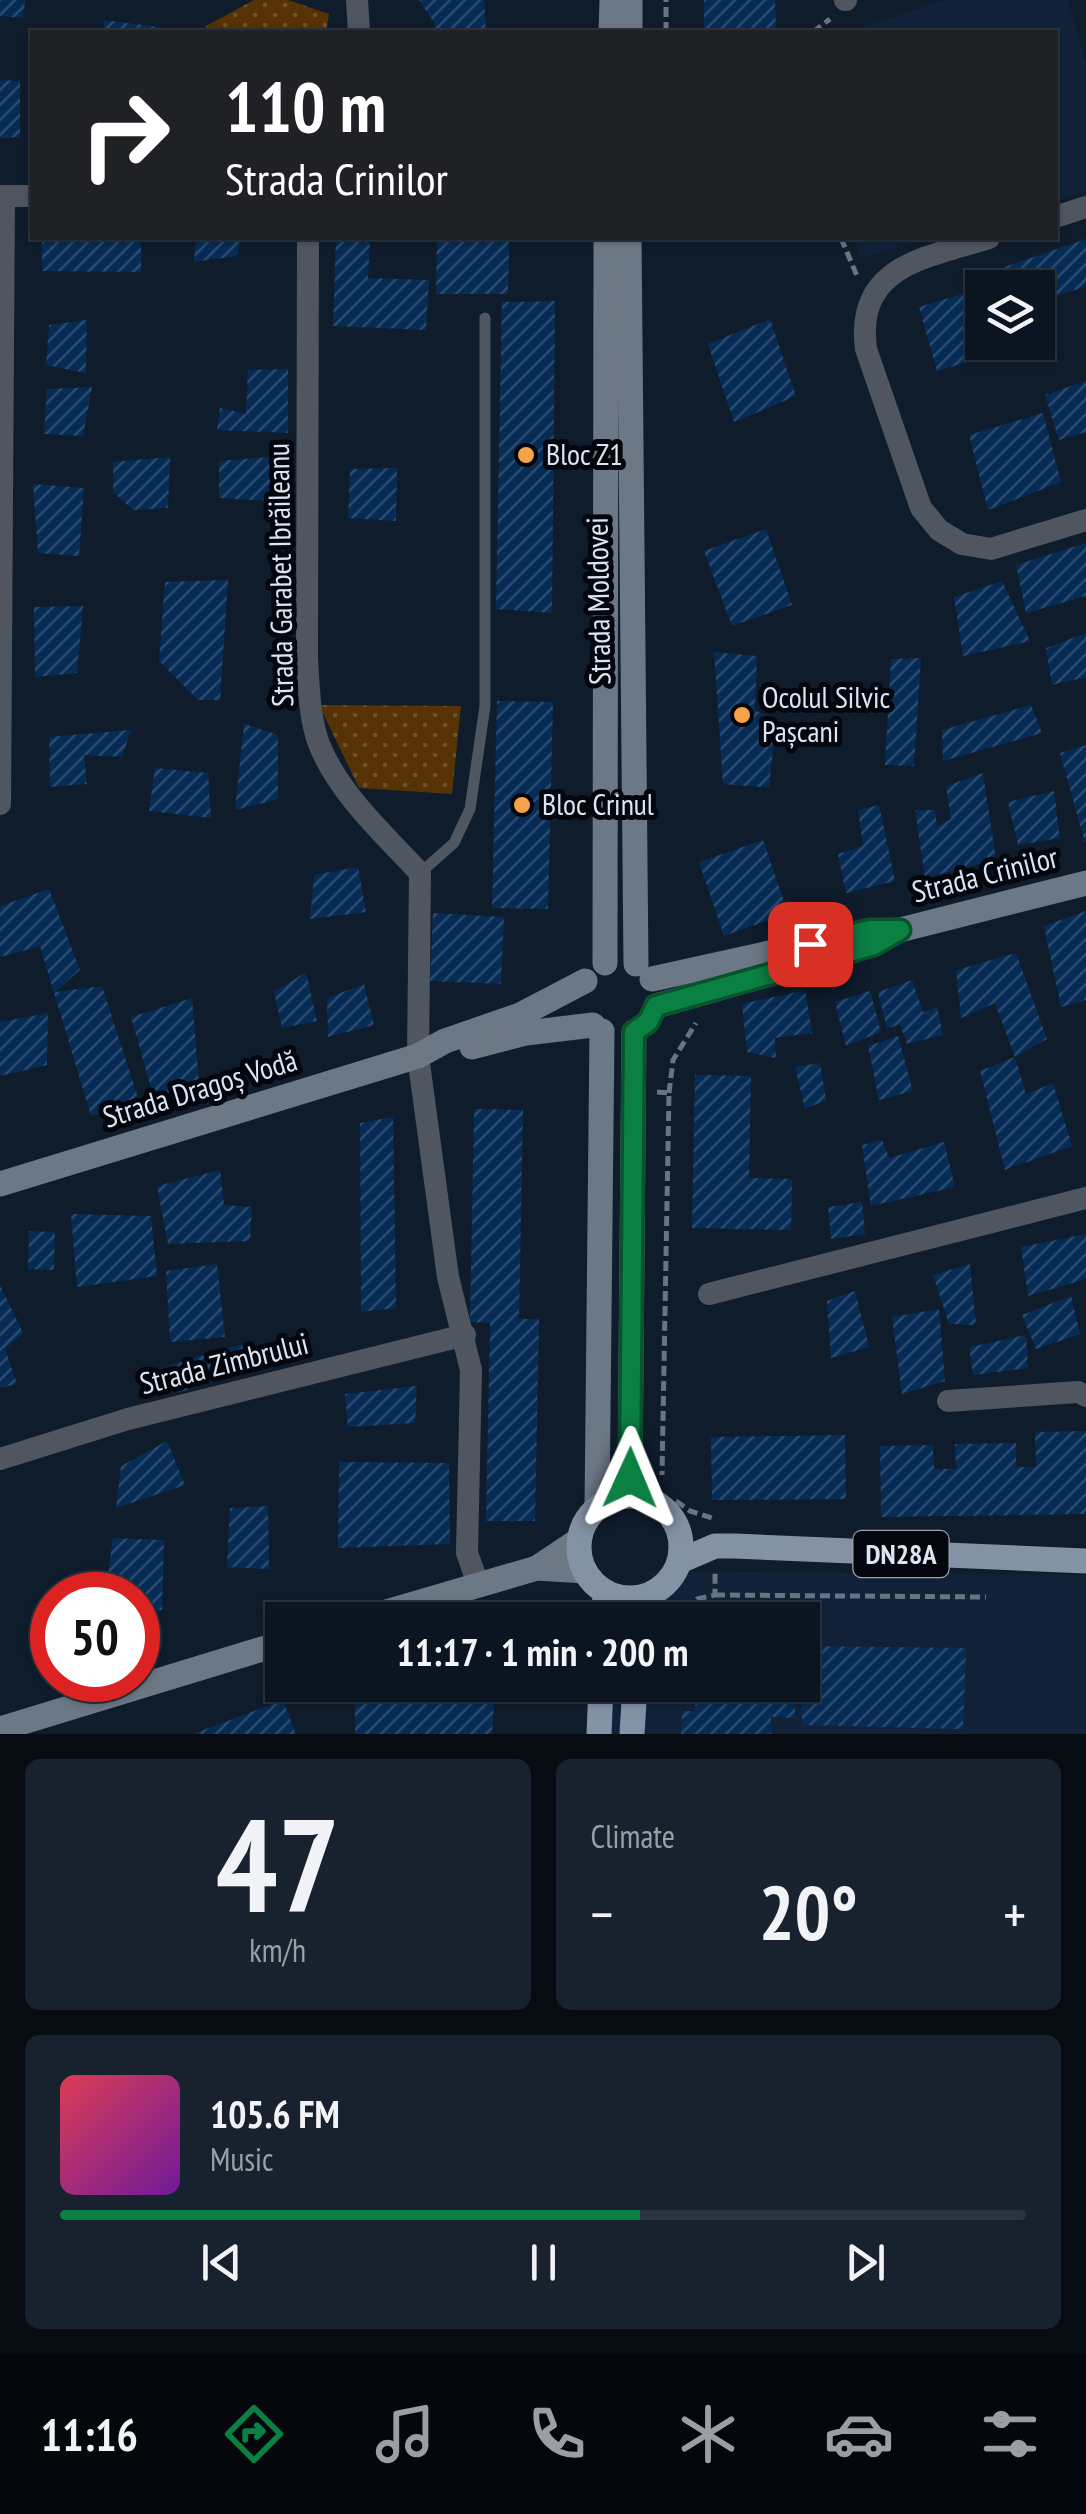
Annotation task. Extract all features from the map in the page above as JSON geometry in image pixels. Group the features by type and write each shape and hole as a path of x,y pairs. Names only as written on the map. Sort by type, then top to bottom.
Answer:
{"main road":[{"path":"611,30 612,0"},
{"path":"630,0 630,30"},
{"name":"Strada Moldovei","path":"595,972 606,240"},
{"name":"Strada Moldovei","path":"629,240 644,971"},
{"name":"Strada Crinilor","path":"644,971 870,930 900,930 1086,883"},
{"name":"Strada Crinilor","path":"656,1006 874,945 900,930"},
{"path":"620,960 644,971 656,1006 648,1022 634,1032 618,1036 597,1028 582,1007 595,972 620,960"},
{"name":"Strada Dragoș Vodă","path":"0,1184 418,1056 520,1015 595,972"},
{"path":"597,1028 597,1508"},
{"name":"Strada Dragoș Vodă","path":"418,1056 448,1053 526,1034 597,1028"},
{"path":"630,1478 634,1032"},
{"name":"DN28A","path":"630,1478 659,1496 678,1528 715,1559"},
{"path":"605,1602 605,1592 585,1572 578,1551 583,1526 597,1508 623,1496 659,1496"},
{"path":"678,1528 680,1561"},
{"path":"419,1602 537,1568 579,1540"},
{"name":"DN28A","path":"645,1602 666,1584 680,1561 1086,1560"},
{"path":"537,1568 585,1572"},
{"name":"DN28A","path":"605,1592 628,1602"},
{"path":"0,1728 265,1649"},
{"path":"600,1734 601,1702"},
{"path":"632,1734 634,1702"}],"street":[{"path":"357,0 359,30"},
{"path":"0,804 2,196 30,196"},
{"path":"1058,215 1086,207"},
{"name":"Strada Garabet Ibrăileanu","path":"308,240 310,709 320,744 338,779 420,873"},
{"path":"983,240 890,273 872,293 862,324 866,349 921,508 939,530 962,544 991,549 1086,520"},
{"path":"420,873 418,1056 448,1278 472,1370 467,1552 478,1584"},
{"path":"709,1294 1086,1198"},
{"name":"Strada Zimbrului","path":"0,1459 128,1419 464,1335"},
{"path":"948,1401 1078,1392 1086,1396"}],"lane":[{"path":"420,873 454,843 470,809 486,706 485,318"}],"path":[{"path":"666,0 666,30"},
{"path":"842,240 852,269 872,293"},
{"path":"630,1478 662,1478 669,1093 674,1060 698,1020"},
{"path":"635,1091 669,1093"},
{"path":"659,1496 716,1520 716,1595"},
{"path":"695,1602 716,1595 986,1596"}],"shaded area":[{"path":"254,0 288,0 329,14 326,30 206,30 206,26"},
{"path":"944,0 1068,0 1086,62 1086,192 1058,200 1058,30 854,30"},
{"path":"854,240 923,240 860,258"},
{"path":"319,705 461,706 452,794 359,788"},
{"path":"642,1571 1086,1575 1086,1734 608,1734 608,1702 820,1702 820,1602 654,1602 666,1584"}],"building":[{"path":"0,0 25,0 23,18 0,16"},
{"path":"419,0 484,0 486,30 435,30"},
{"path":"704,0 775,0 776,30 704,30"},
{"path":"104,20 166,28 166,30 104,30"},
{"path":"0,80 20,81 20,137 0,138"},
{"path":"1086,239 1086,286 1055,297 1055,270 996,270"},
{"path":"42,240 141,240 141,272 42,271"},
{"path":"196,240 241,240 237,256 194,262"},
{"path":"336,240 370,240 368,278 429,280 426,330 333,326"},
{"path":"437,240 509,240 508,294 436,294"},
{"path":"965,293 965,360 975,360 937,371 919,307"},
{"name":"Bloc Z1","path":"555,301 552,613 496,609 502,302"},
{"path":"770,319 796,396 734,422 708,344"},
{"path":"87,320 86,373 46,365 49,325"},
{"path":"288,369 288,433 217,430 220,408 246,414 248,370"},
{"path":"1086,381 1086,432 1059,440 1045,395"},
{"path":"92,387 83,436 44,434 47,389"},
{"path":"1043,413 1061,482 988,510 969,435"},
{"path":"281,456 271,501 219,498 219,461"},
{"path":"170,457 168,508 133,510 113,492 113,462"},
{"path":"397,468 396,521 348,518 350,469"},
{"path":"33,484 84,488 79,556 38,553"},
{"path":"766,529 792,605 732,626 704,551"},
{"path":"1086,543 1086,596 1026,613 1016,565"},
{"path":"228,580 220,700 198,700 159,661 165,582"},
{"path":"1002,581 1030,641 963,656 954,597"},
{"path":"83,606 77,673 35,677 34,607"},
{"path":"1086,633 1086,677 1052,685 1046,648"},
{"name":"Ocolul Silvic Pașcani","path":"714,652 757,656 755,710 776,720 769,788 723,784"},
{"path":"921,658 914,766 885,765 891,659"},
{"name":"Bloc Crinul","path":"497,701 553,702 548,909 492,908"},
{"path":"1031,705 1042,733 943,761 942,730"},
{"path":"244,724 278,735 278,799 235,810"},
{"path":"131,730 122,757 84,755 87,784 50,787 49,737"},
{"path":"1086,745 1086,843 1085,843 1060,753"},
{"path":"155,768 208,773 211,818 149,811"},
{"path":"983,773 996,860 925,878 915,810 935,810 937,826 951,819 946,786"},
{"path":"1054,791 1060,838 1018,845 1008,802"},
{"path":"879,805 895,881 846,893 838,854 863,846 858,810"},
{"path":"763,840 788,913 724,936 699,862"},
{"path":"358,867 366,912 310,919 314,875"},
{"path":"49,889 80,970 55,992 102,986 140,1104 91,1116 40,946 0,957 0,906"},
{"path":"1086,911 1086,1000 1061,1007 1044,926"},
{"path":"433,913 504,917 501,984 430,981"},
{"path":"1016,953 1047,1039 1015,1057 995,1003 961,1018 956,970"},
{"path":"306,972 317,1021 282,1028 274,992"},
{"path":"912,980 923,1012 937,1007 943,1035 907,1044 900,1024 887,1029 878,992"},
{"path":"364,984 374,1025 328,1037 327,998"},
{"path":"805,990 812,1033 775,1038 776,1058 747,1052 742,1004"},
{"path":"870,991 881,1032 846,1046 835,1002"},
{"path":"192,998 199,1082 154,1099 131,1017"},
{"path":"48,1013 47,1065 0,1076 0,1022"},
{"path":"898,1036 913,1091 879,1100 868,1046"},
{"path":"1015,1057 1026,1094 1053,1083 1072,1146 1005,1170 980,1071"},
{"path":"820,1063 826,1100 805,1109 795,1067"},
{"path":"695,1075 751,1076 749,1178 792,1179 791,1230 692,1228"},
{"path":"474,1109 523,1110 519,1319 539,1319 535,1521 486,1521 490,1323 470,1322"},
{"path":"393,1117 396,1308 361,1312 360,1123"},
{"path":"882,1140 889,1158 944,1142 955,1187 871,1206 862,1145"},
{"path":"220,1170 224,1205 252,1207 250,1241 168,1244 157,1186"},
{"path":"862,1202 865,1234 831,1239 828,1207"},
{"path":"71,1214 151,1216 157,1276 77,1287"},
{"path":"29,1231 55,1232 54,1270 28,1269"},
{"path":"1086,1234 1086,1279 1028,1296 1021,1247"},
{"path":"217,1264 225,1337 170,1342 166,1271"},
{"path":"970,1264 976,1325 949,1324 933,1275"},
{"path":"0,1285 23,1333 5,1349 17,1384 0,1388"},
{"path":"855,1291 869,1347 831,1358 827,1301"},
{"path":"1071,1296 1080,1334 1036,1349 1022,1315"},
{"path":"939,1309 945,1381 902,1394 892,1317"},
{"path":"1026,1335 1028,1368 973,1375 969,1347"},
{"path":"247,1343 254,1368 177,1393 169,1365"},
{"path":"417,1386 415,1423 348,1427 345,1394"},
{"path":"1086,1431 1086,1514 881,1517 880,1446 933,1445 934,1469 956,1469 955,1444 1016,1443 1016,1467 1036,1467 1035,1432"},
{"path":"845,1435 846,1499 712,1500 711,1437"},
{"path":"167,1441 185,1485 116,1508 121,1466"},
{"path":"339,1462 449,1463 450,1544 338,1548"},
{"path":"268,1506 269,1569 227,1567 230,1508"},
{"path":"113,1538 164,1540 162,1610 160,1572 108,1572"},
{"path":"820,1646 966,1648 963,1729 802,1725 802,1702 820,1702"},
{"path":"284,1702 296,1734 193,1734"},
{"path":"355,1702 494,1702 492,1734 355,1734"},
{"path":"695,1702 795,1702 795,1718 771,1717 771,1734 681,1734 682,1711 695,1711"}],"place":[{"name":"Bloc Z1","path":"526,455"},
{"name":"Ocolul Silvic Pașcani","path":"742,715"},
{"name":"Bloc Crinul","path":"522,805"}],"route":[{"path":"630,1478 634,1032 648,1022 656,1006 874,945 900,930 870,930 810,944"}]}
